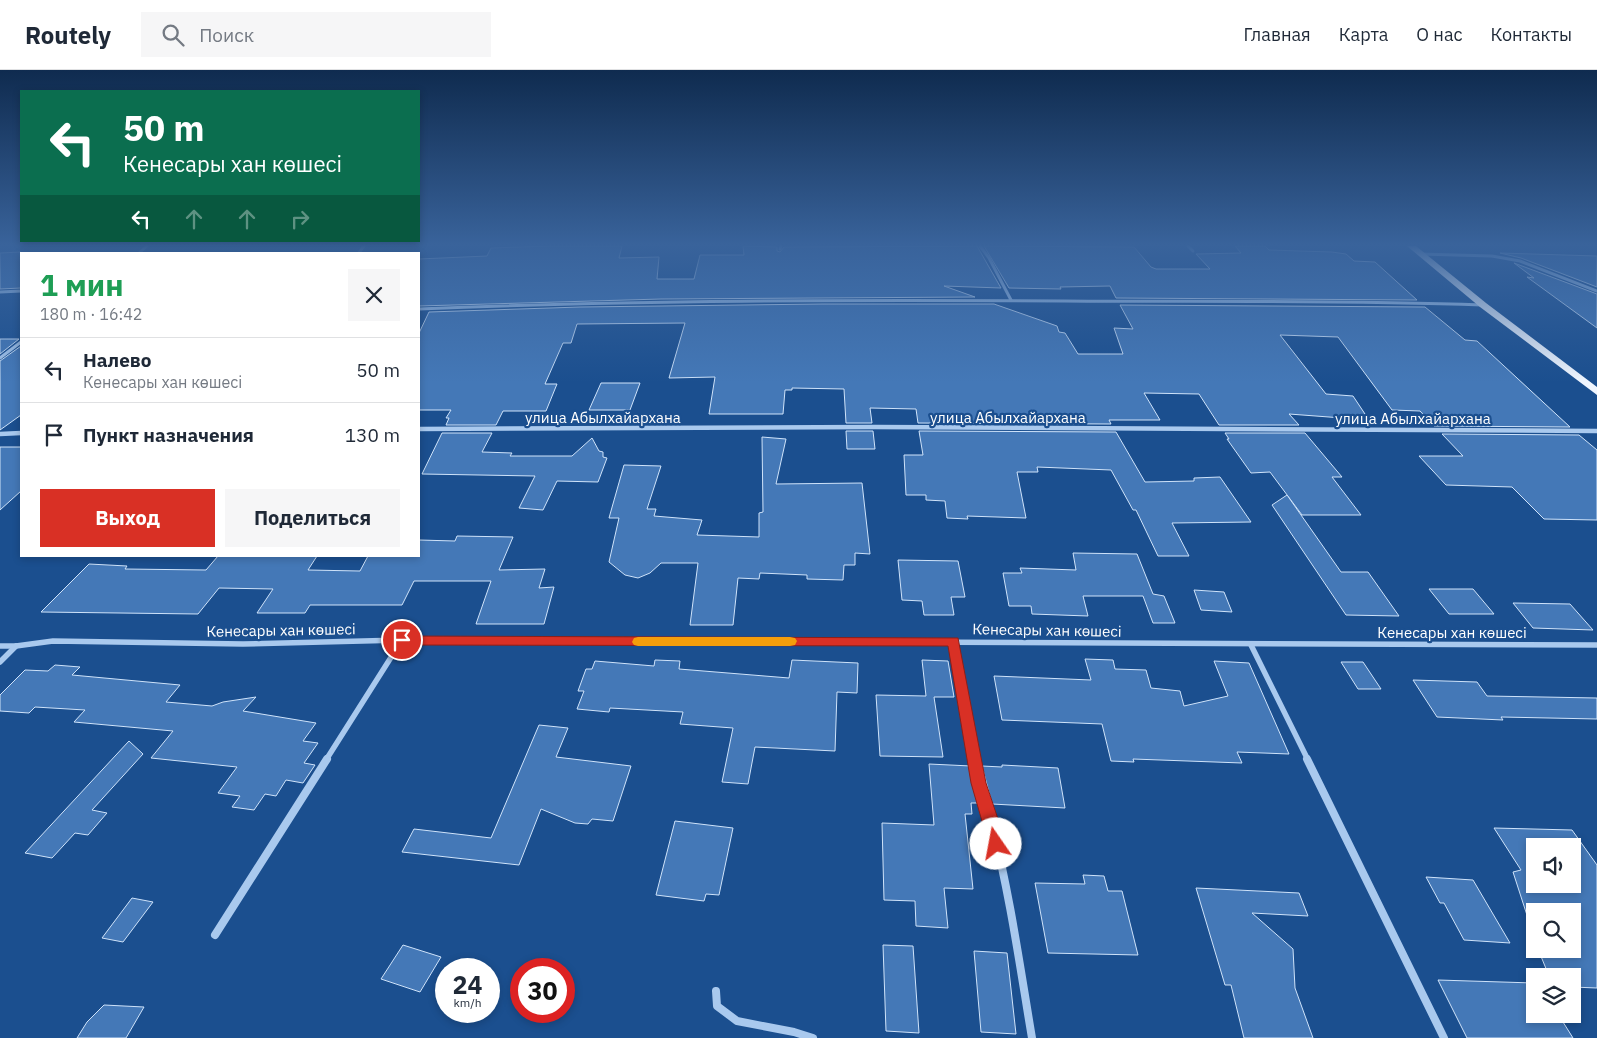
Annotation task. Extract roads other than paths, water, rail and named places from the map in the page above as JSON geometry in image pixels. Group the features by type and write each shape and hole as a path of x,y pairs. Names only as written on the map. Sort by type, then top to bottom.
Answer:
{"main road":[{"path":"1466,291 1597,392"}],"street":[{"path":"0,292 17,291"},
{"path":"1006,291 1011,300"},
{"path":"420,309 727,300 1412,302 1483,305"},
{"path":"0,358 20,343"},
{"name":"улица Абылхайархана","path":"420,429 875,427 1597,431"},
{"path":"0,434 20,433"},
{"path":"215,935 402,640"},
{"name":"Кенесары хан көшесі","path":"0,646 16,646 53,641 243,644 402,640 1597,645"},
{"path":"953,642 979,783 992,825 1018,952 1032,1038"},
{"path":"1251,645 1444,1038"},
{"path":"0,662 16,646"},
{"path":"716,991 717,1006 737,1021 794,1032 813,1038"}]}
